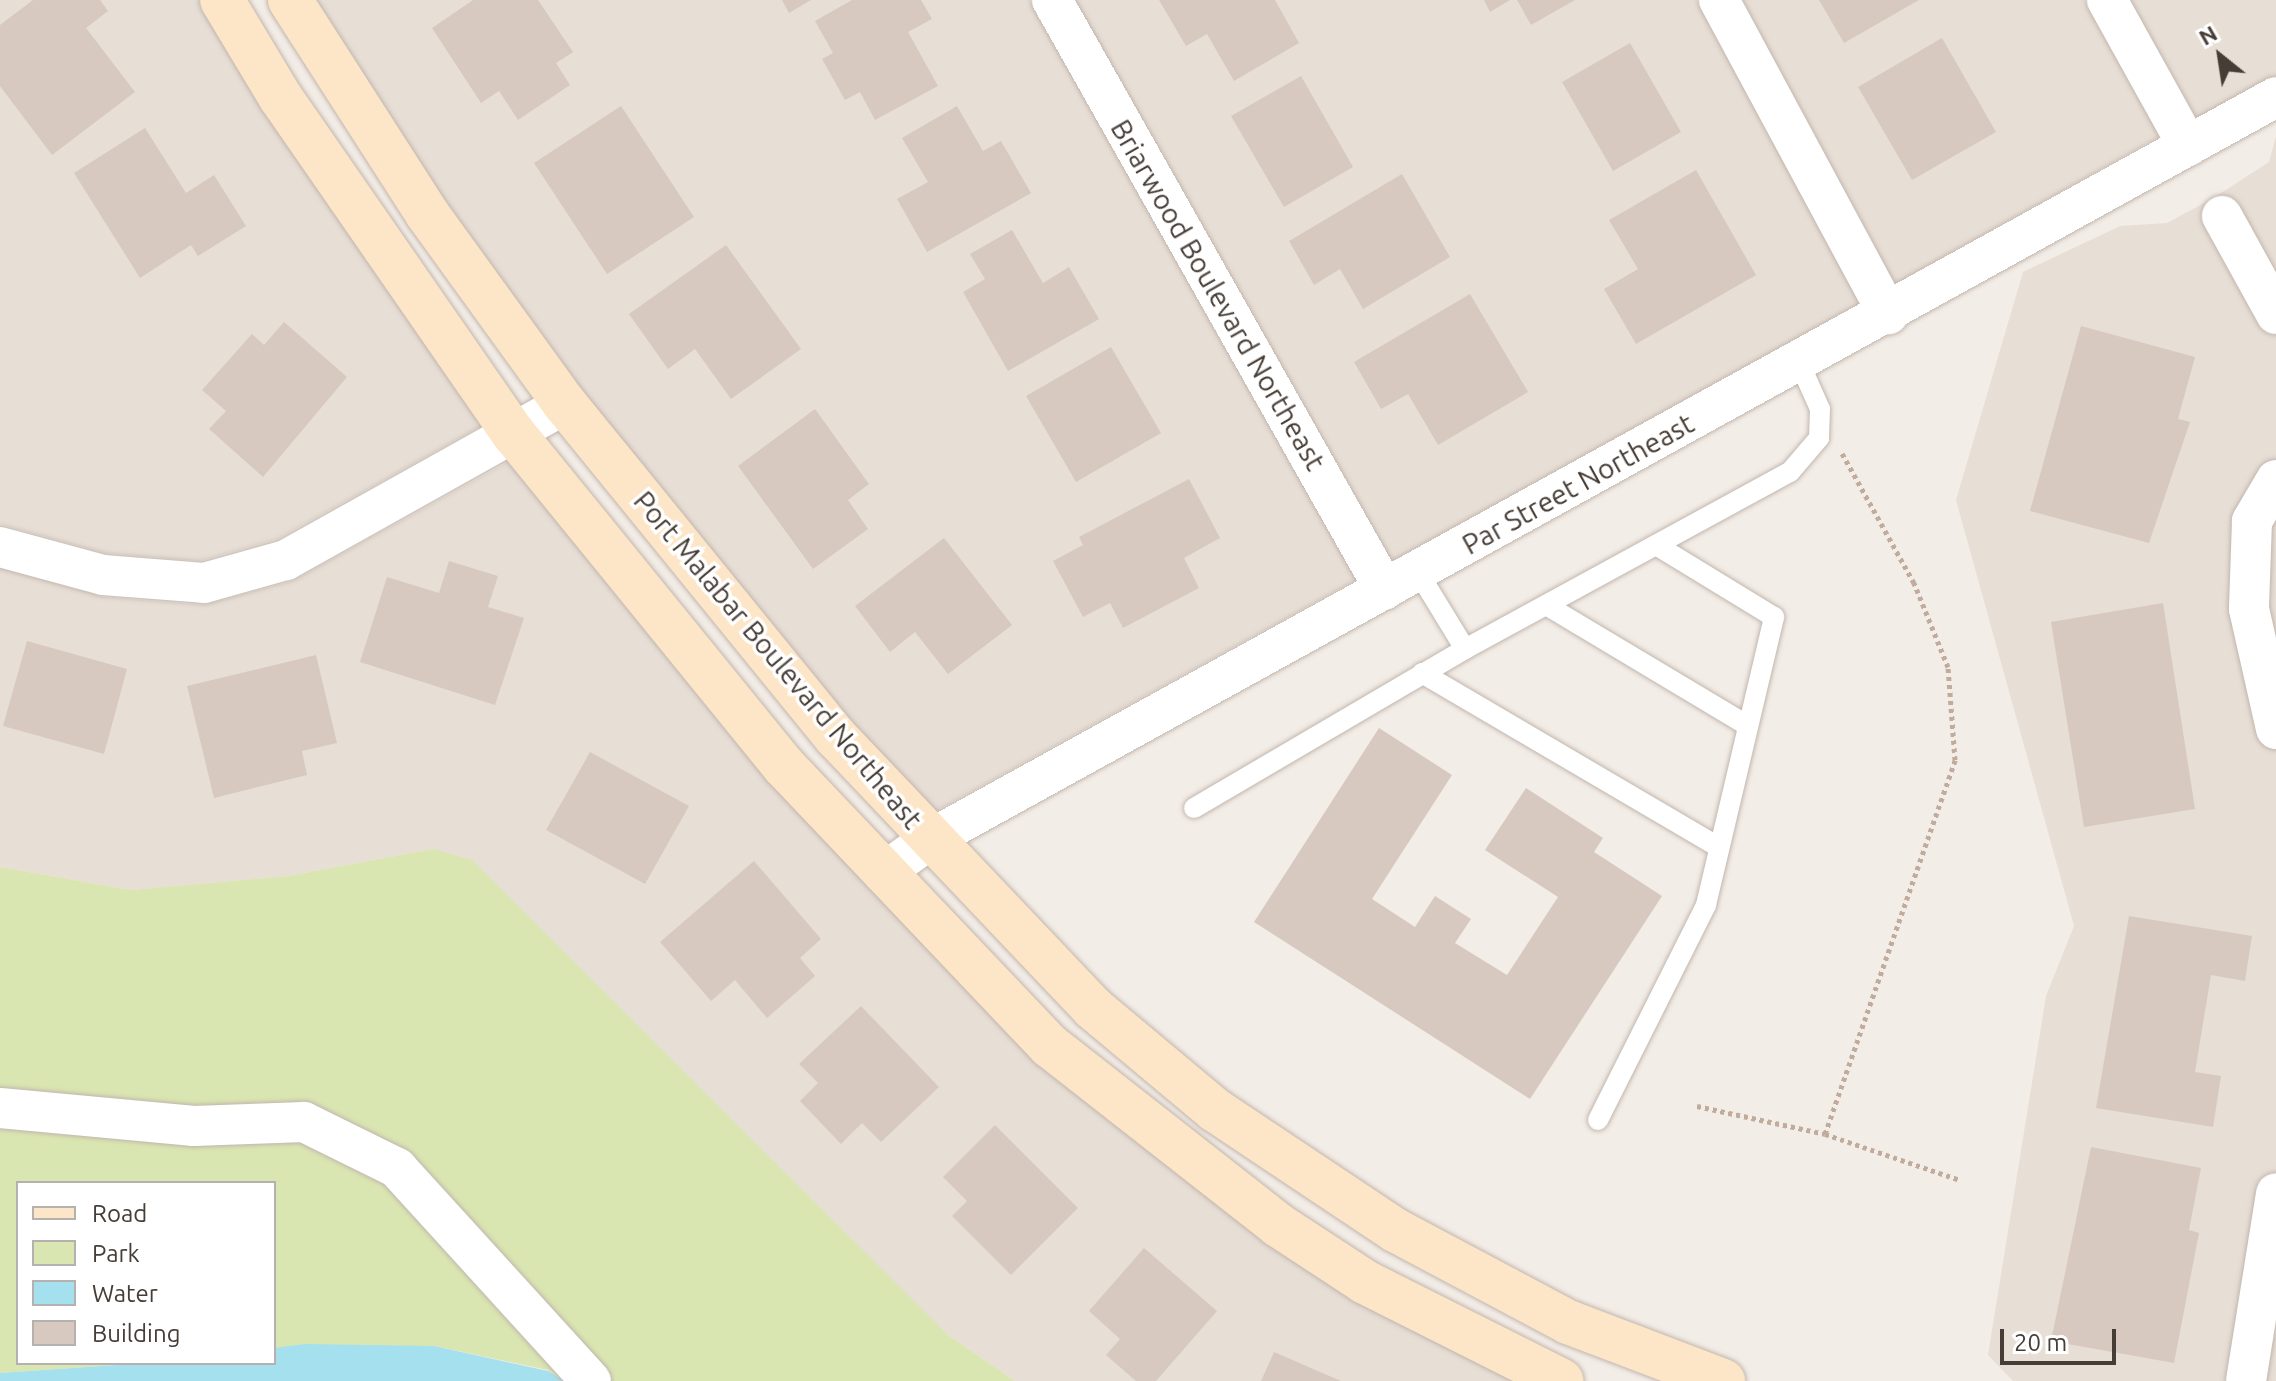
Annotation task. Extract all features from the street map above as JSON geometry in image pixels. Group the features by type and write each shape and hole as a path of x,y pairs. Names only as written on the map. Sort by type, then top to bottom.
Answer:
{"street":[{"name":"Port Malabar Boulevard Northeast","path":"222,0 281,98 514,434 784,766 1050,1046 1170,1147 1365,1282 1562,1381"},
{"name":"Port Malabar Boulevard Northeast","path":"290,0 428,215 565,404 836,737 929,840 1093,1008 1313,1182 1568,1322 1723,1381"},
{"name":"Briarwood Boulevard Northeast","path":"1052,0 1402,581"},
{"path":"1719,0 1888,314"},
{"path":"2107,0 2188,146"},
{"name":"Par Street Northeast","path":"883,873 929,840 1888,314 2276,97"},
{"path":"2222,216 2276,314"},
{"path":"0,547 103,575 204,583 286,560 565,404"},
{"path":"2276,480 2252,521 2249,609 2276,729"},
{"path":"0,1108 194,1126 304,1122 397,1168 591,1381"},
{"path":"2246,1381 2276,1193"}],"lane":[{"path":"1194,808 1422,673 1790,472 1819,438 1820,409 1799,362"},
{"path":"1598,1120 1706,905 1774,617 1656,545"},
{"path":"1402,581 1465,649"},
{"path":"1546,605 1748,726"},
{"path":"1422,673 1719,847"}],"path":[{"path":"1820,409 1914,583 1948,667 1955,760 1825,1134"},
{"path":"1697,1106 1825,1134 1960,1180"}],"shaded area":[{"path":"0,0 199,0 265,110 483,425 277,539 200,561 104,553 0,524"},
{"path":"314,0 1029,0 1357,579 932,813 850,723 582,392 444,203"},
{"path":"1075,0 1696,0 1860,303 1392,561"},
{"path":"1742,0 2084,0 2160,136 1895,284"},
{"path":"2130,0 2276,0 2276,86 2202,128"},
{"path":"2276,136 2276,1381 2013,1381 1988,1355 2046,996 2074,926 1956,500 2023,272 2120,226 2167,223 2269,162"},
{"path":"510,461 769,780 1038,1062 1268,1243 1514,1381 1015,1381 948,1335 433,849 288,876 131,890 0,867 0,568 104,597 204,605 293,581"}],"green space":[{"path":"433,849 472,860 948,1335 1015,1381 565,1381 548,1370 434,1346 276,1348 276,1181 16,1181 16,1365 116,1365 0,1373 0,867 131,890 288,876"}],"water":[{"path":"305,1344 434,1346 548,1371 565,1381 0,1381 0,1373 116,1365 276,1365 276,1348"}],"building":[{"path":"33,0 100,0 108,11 86,28 135,92 52,155 0,86 0,25"},
{"path":"473,0 538,0 573,52 556,63 570,85 518,120 499,91 481,103 432,28"},
{"path":"782,0 811,0 789,13"},
{"path":"852,0 921,0 932,19 908,32 938,86 875,120 860,92 845,100 822,59 833,53 815,21"},
{"path":"1159,0 1275,0 1299,43 1234,81 1207,34 1186,46"},
{"path":"1484,0 1510,0 1490,12"},
{"path":"1517,0 1575,0 1531,25"},
{"path":"1819,0 1919,0 1844,43"},
{"path":"1942,38 1996,132 1912,180 1858,87"},
{"path":"1630,43 1681,132 1613,171 1562,82"},
{"path":"1301,76 1353,167 1284,207 1231,116"},
{"path":"621,106 694,217 607,274 534,163"},
{"path":"957,106 983,151 1001,141 1031,193 927,252 897,199 928,182 902,138"},
{"path":"145,128 186,193 214,175 246,226 198,256 191,245 140,278 74,173"},
{"path":"1696,170 1756,275 1636,344 1604,289 1638,269 1609,220"},
{"path":"1402,174 1450,257 1363,309 1340,269 1314,285 1289,241"},
{"path":"1012,230 1043,283 1069,267 1099,319 1008,371 963,292 985,279 970,254"},
{"path":"726,245 801,349 731,399 695,349 668,369 629,314"},
{"path":"1470,294 1528,392 1438,445 1408,394 1381,409 1354,362"},
{"path":"284,322 347,377 263,477 209,429 226,411 202,390 252,334 264,345"},
{"path":"2081,326 2195,357 2178,419 2190,422 2149,543 2030,511"},
{"path":"1111,347 1161,433 1076,482 1026,396"},
{"path":"815,409 869,484 848,500 868,529 813,569 738,466"},
{"path":"1189,479 1220,538 1184,558 1199,588 1123,628 1110,603 1083,617 1053,561 1083,545 1079,537"},
{"path":"944,538 1012,625 948,674 915,632 890,652 855,606"},
{"path":"449,561 498,576 488,607 524,618 495,705 360,662 387,577 439,593"},
{"path":"2163,603 2195,809 2084,827 2051,622"},
{"path":"27,641 127,669 104,754 3,726"},
{"path":"316,655 337,743 302,751 307,775 214,798 187,686"},
{"path":"1379,728 1452,775 1372,899 1415,927 1435,896 1471,919 1455,943 1507,975 1558,897 1485,850 1526,788 1603,838 1594,852 1662,896 1530,1099 1254,922"},
{"path":"590,752 689,806 645,884 546,830"},
{"path":"754,861 821,939 800,958 815,976 767,1018 735,980 711,1001 660,942"},
{"path":"2129,916 2252,936 2245,981 2211,975 2195,1072 2221,1076 2213,1127 2096,1108"},
{"path":"861,1006 939,1087 881,1142 862,1123 841,1144 800,1101 818,1083 799,1064"},
{"path":"995,1125 1078,1208 1011,1275 952,1216 967,1201 943,1177"},
{"path":"2091,1147 2201,1168 2189,1230 2199,1233 2174,1363 2051,1341"},
{"path":"1144,1248 1217,1311 1156,1381 1136,1381 1106,1355 1120,1339 1089,1311"},
{"path":"1274,1352 1341,1381 1261,1381"}]}
